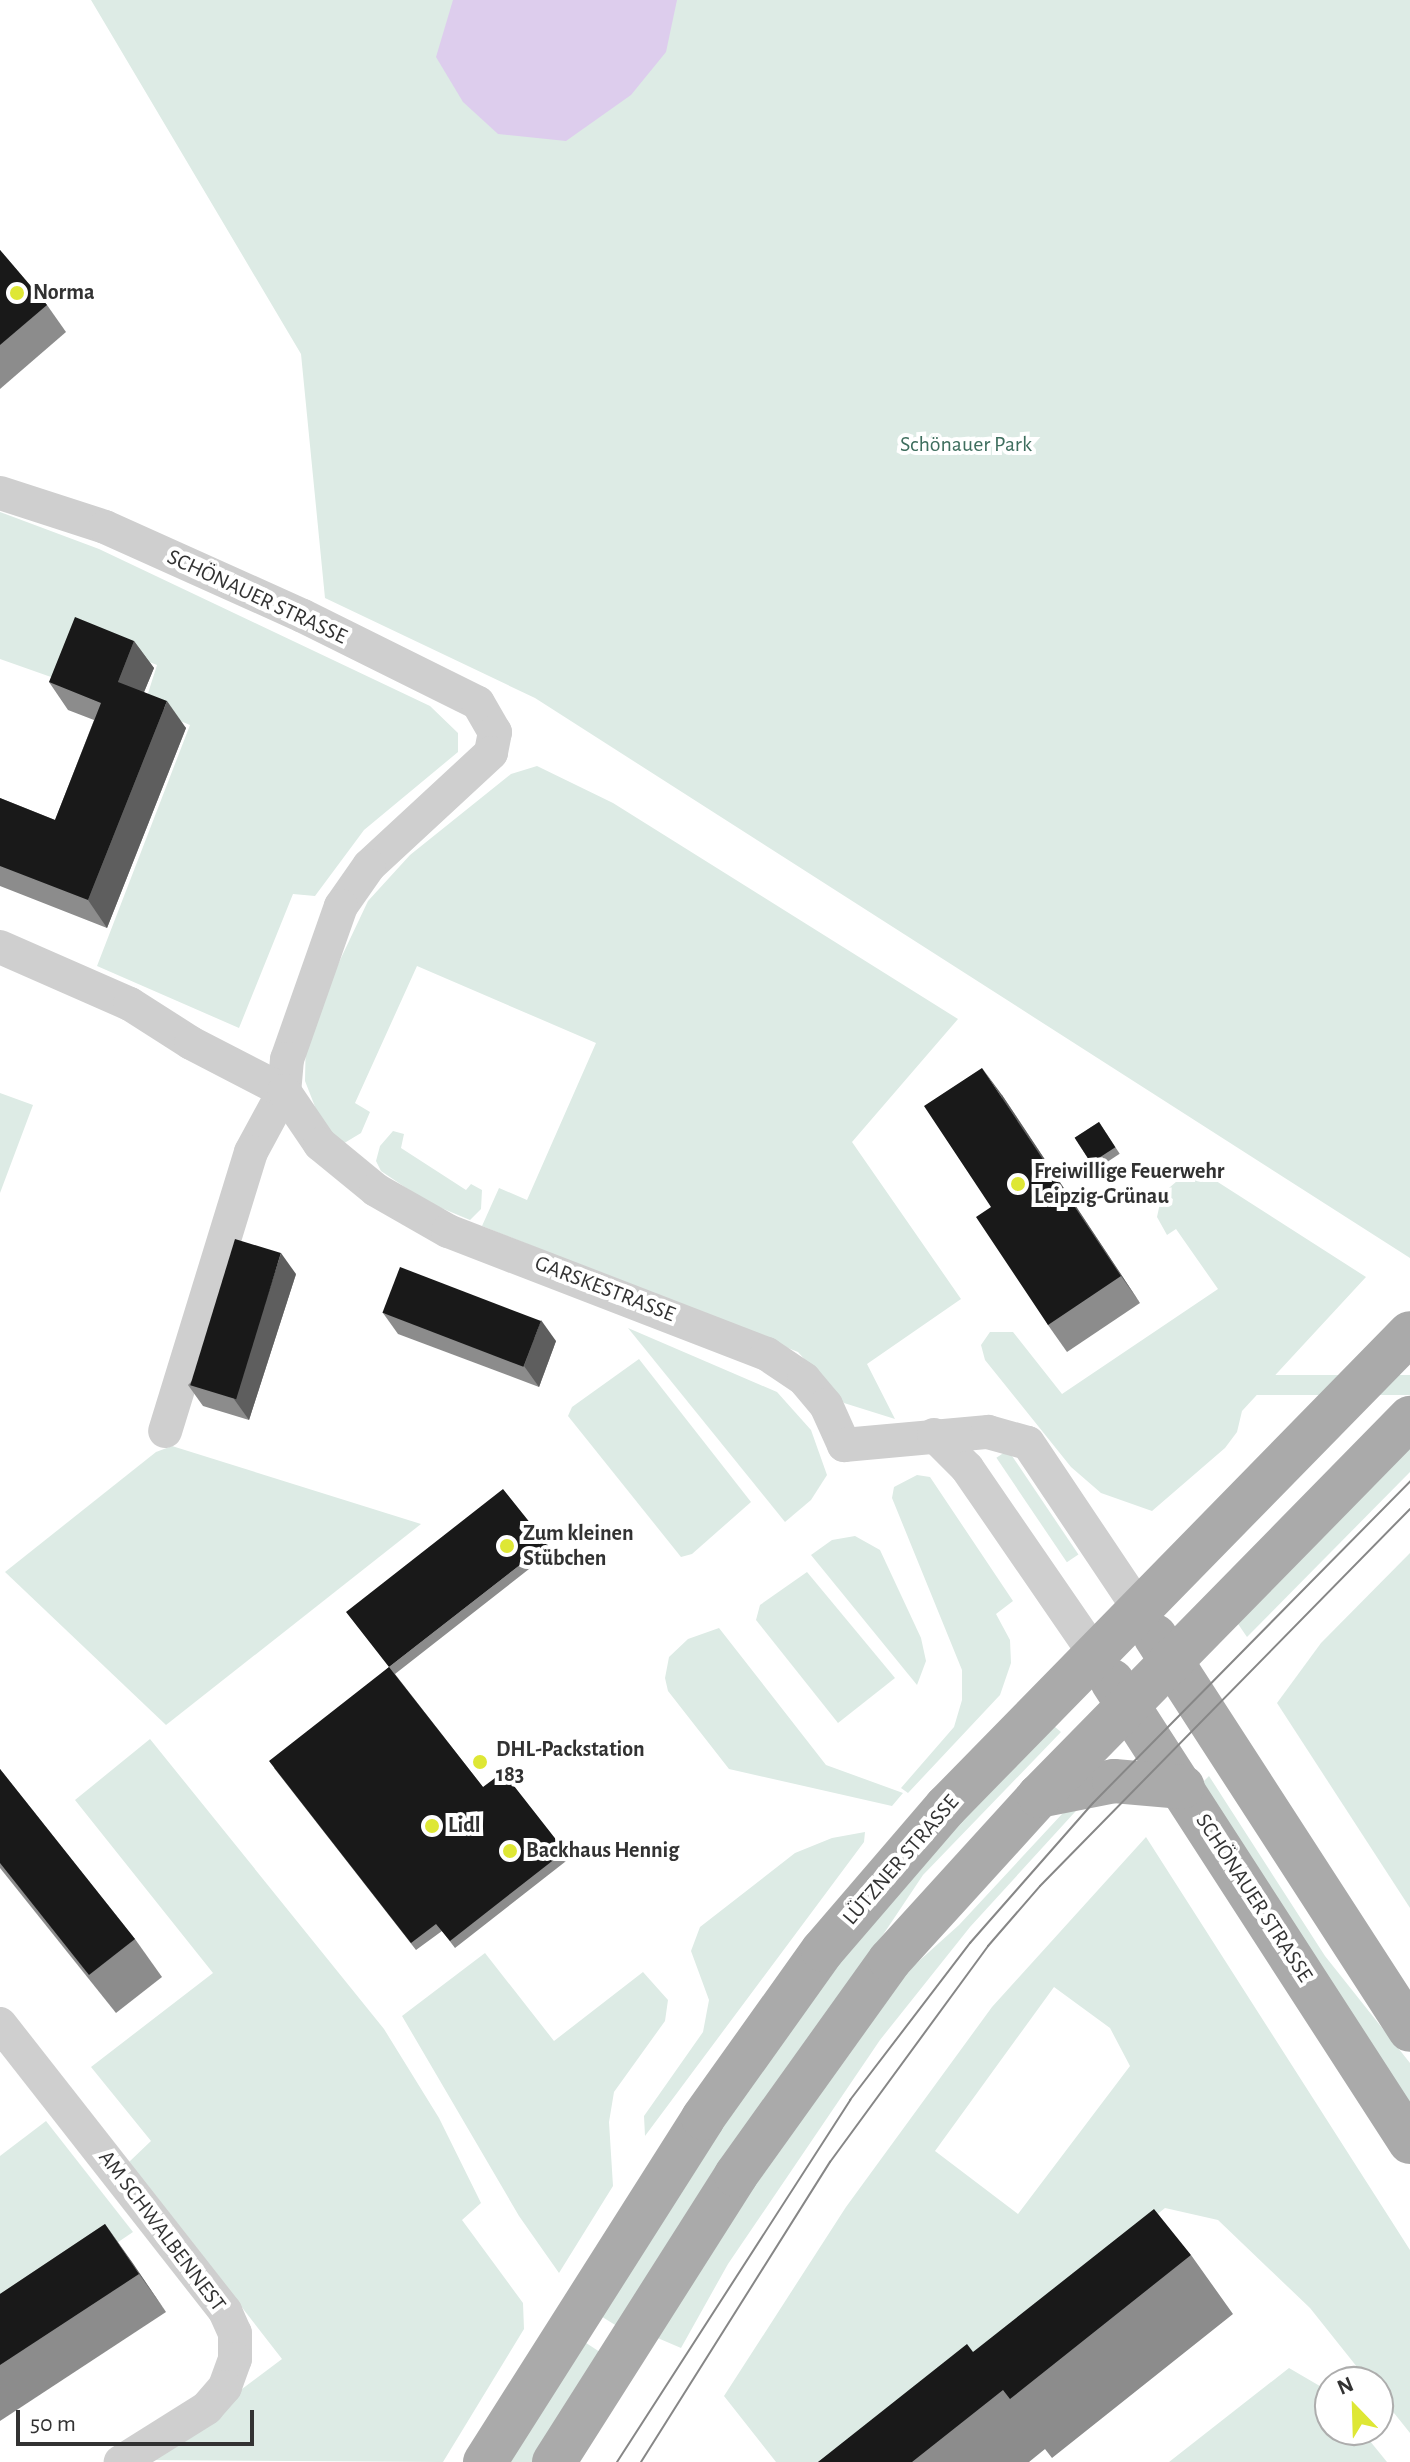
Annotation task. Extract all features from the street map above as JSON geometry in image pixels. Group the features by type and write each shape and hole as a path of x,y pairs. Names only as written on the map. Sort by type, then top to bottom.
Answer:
{"main road":[{"name":"LÜTZNER STRASSE","path":"485,2462 679,2154 798,1984 946,1807 1410,1333"},
{"path":"554,2462 813,2061 929,1913 1170,1661 1410,1418"},
{"path":"1140,1610 1410,2030"},
{"name":"SCHÖNAUER STRASSE","path":"1096,1656 1410,2142"},
{"path":"1039,1796 1114,1781 1183,1787"}],"street":[{"name":"SCHÖNAUER STRASSE","path":"0,493 105,527 303,616 478,703 495,732 491,753 369,866 341,906 287,1059 284,1091"},
{"name":"GARSKESTRASSE","path":"0,947 130,1004 284,1091 320,1144 376,1190 448,1231 767,1354 804,1379 826,1405 844,1445 988,1432 1028,1443 1140,1610"},
{"path":"165,1431 251,1152 284,1091"},
{"path":"934,1435 967,1468 1096,1656"},
{"name":"AM SCHWALBENNEST","path":"0,2024 225,2311 235,2333 235,2359 225,2387 207,2408 121,2462"}],"green space":[{"name":"Schönauer Park","path":"91,0 1410,0 1410,1258 535,698 325,598 301,354"},
{"path":"0,512 99,549 430,706 458,733 458,752 364,830 315,896 293,894 239,1028 97,966 190,725 144,706 157,665 88,638 68,683 0,659"},
{"path":"537,766 613,803 958,1019 852,1142 961,1299 867,1364 895,1419 844,1403 798,1352 482,1226 499,1188 527,1200 596,1043 417,966 355,1103 370,1112 361,1133 341,1145 321,1122 305,1081 306,1032 368,901 410,855 511,774"},
{"path":"0,1093 33,1105 0,1193"},
{"path":"393,1131 404,1134 401,1148 466,1190 471,1184 482,1190 481,1209 470,1220 427,1202 381,1171 376,1161 380,1146"},
{"path":"1199,1170 1366,1277 1242,1411 1237,1432 1225,1448 1152,1511 1101,1493 1071,1467 985,1360 981,1345 990,1332 1013,1332 1062,1394 1218,1289 1176,1229 1167,1235 1157,1217 1162,1194 1184,1175"},
{"path":"628,1328 777,1392 811,1430 827,1475 811,1500 785,1522"},
{"path":"639,1359 751,1502 692,1554 681,1557 568,1416 572,1407"},
{"path":"1117,1375 1410,1375 1410,1395 1117,1395"},
{"path":"1410,1439 1410,1472 1247,1637 1236,1621"},
{"path":"172,1446 421,1524 166,1725 5,1572 156,1452"},
{"path":"1008,1450 1078,1554 1067,1562 996,1458"},
{"path":"917,1475 930,1477 1013,1601 996,1614 1010,1640 1011,1663 1000,1695 908,1793 901,1788 954,1727 962,1700 962,1670 892,1498 894,1487"},
{"path":"855,1536 880,1550 921,1638 926,1661 917,1685 811,1555 832,1540"},
{"path":"1410,1553 1410,1908 1277,1703 1321,1643"},
{"path":"807,1572 895,1678 838,1723 756,1620 760,1605"},
{"path":"719,1628 826,1765 903,1793 892,1806 729,1769 668,1691 665,1678 669,1657 688,1639"},
{"path":"1048,1721 1061,1732 923,1875 620,2328 596,2313 785,2024"},
{"path":"150,1739 384,2029 439,2118 481,2203 462,2220 523,2303 524,2329 443,2462 147,2460 282,2359 129,2162 151,2141 91,2067 213,1973 75,1800"},
{"path":"1209,1776 1325,1956 1410,2063 1410,2119 1199,1786"},
{"path":"1085,1801 970,1927 880,2040 728,2264 681,2348 653,2336 714,2238 900,1978 959,1925 1062,1814"},
{"path":"865,1832 864,1842 645,2136 644,2116 703,2032 709,2000 691,1951 700,1927 795,1853 832,1838"},
{"path":"1146,1837 1410,2250 1410,2433 1394,2413 1394,2366 1356,2366 1310,2308 1218,2220 1165,2208 851,2462 776,2462 724,2396 846,2207 992,2007","holes":["1054,1987 1110,2028 1130,2066 1018,2214 935,2151"]},
{"path":"485,1953 554,2041 643,1972 668,2000 665,2021 614,2092 609,2122 613,2186 559,2273 519,2216 402,2016"},
{"path":"46,2121 133,2232 0,2322 0,2156"},
{"path":"580,2339 603,2354 532,2462 501,2461"},
{"path":"1289,2368 1314,2383 1314,2446 1374,2446 1387,2462 1169,2462"}],"shaded area":[{"path":"453,0 677,0 666,52 631,95 566,141 498,134 463,102 436,57"}],"building":[{"path":"0,250 47,305 0,345"},
{"path":"75,617 134,641 118,682 167,701 88,900 0,866 0,798 55,820 101,703 49,682"},
{"name":"Freiwillige Feuerwehr Leipzig-Grünau","path":"982,1068 1121,1276 1048,1325 976,1217 991,1207 924,1106"},
{"path":"1099,1122 1115,1147 1091,1163 1075,1138"},
{"path":"235,1239 281,1253 236,1399 190,1385"},
{"path":"400,1267 541,1321 523,1367 382,1313"},
{"path":"503,1489 547,1544 389,1667 346,1612"},
{"name":"Lidl","path":"389,1667 483,1787 503,1772 565,1851 450,1941 436,1924 411,1943 269,1761"},
{"path":"0,1769 135,1939 89,1975 0,1863"},
{"path":"1154,2209 1191,2255 1010,2399 1003,2390 912,2462 818,2462 967,2344 973,2352"},
{"path":"105,2224 139,2274 0,2365 0,2294"}],"tram line":[{"path":"617,2462 850,2100 970,1943 1093,1803 1410,1481"},
{"path":"641,2462 830,2162 988,1946 1040,1886 1410,1509"}],"place":[{"name":"Norma","path":"17,293"},
{"name":"Freiwillige Feuerwehr Leipzig-Grünau","path":"1018,1184"},
{"name":"Zum kleinen Stübchen","path":"507,1546"},
{"name":"DHL-Packstation 183","path":"480,1762"},
{"name":"Lidl","path":"432,1826"},
{"name":"Backhaus Hennig","path":"510,1851"}]}
